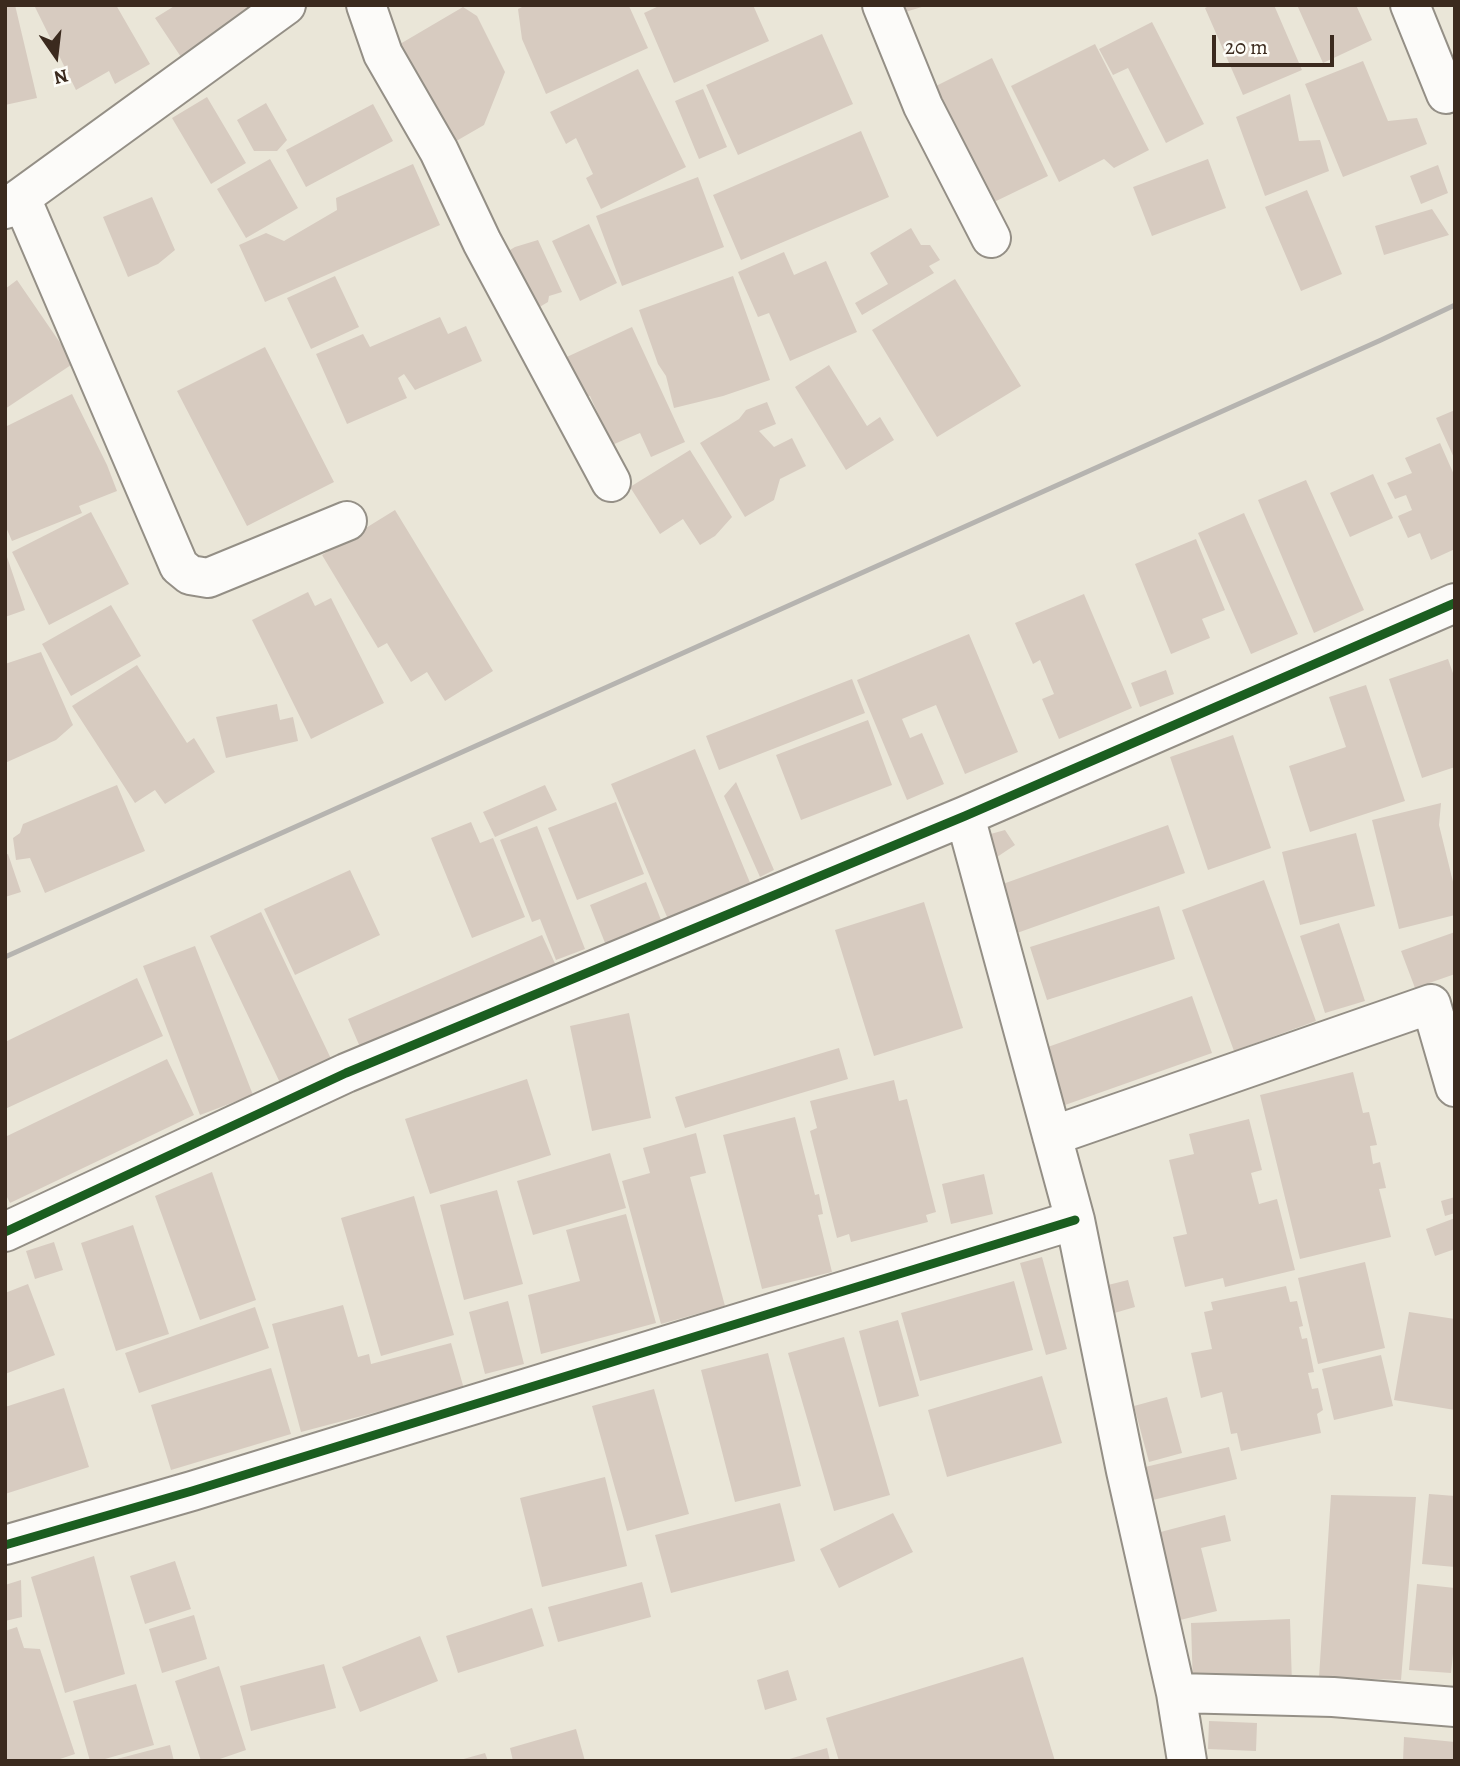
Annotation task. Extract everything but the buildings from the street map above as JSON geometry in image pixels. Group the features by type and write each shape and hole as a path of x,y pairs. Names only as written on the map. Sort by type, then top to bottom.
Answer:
{"street":[{"path":"286,5 13,204 179,566 190,575 208,578 347,521"},
{"path":"366,5 383,54 439,151 482,242 611,482"},
{"path":"882,5 923,106 991,238"},
{"path":"1410,5 1446,94"},
{"path":"5,1231 346,1073 965,816 1455,603"},
{"path":"965,816 1075,1220 1126,1471 1176,1693 1187,1761"},
{"path":"1052,1136 1443,1000 1455,1087"},
{"path":"5,1545 192,1491 1075,1220"},
{"path":"1176,1693 1333,1696 1455,1707"}],"railway":[{"path":"5,957 1455,305"}],"cycle path":[{"path":"5,1232 346,1073 965,816 1455,603"},
{"path":"5,1545 192,1491 1075,1220"}]}
